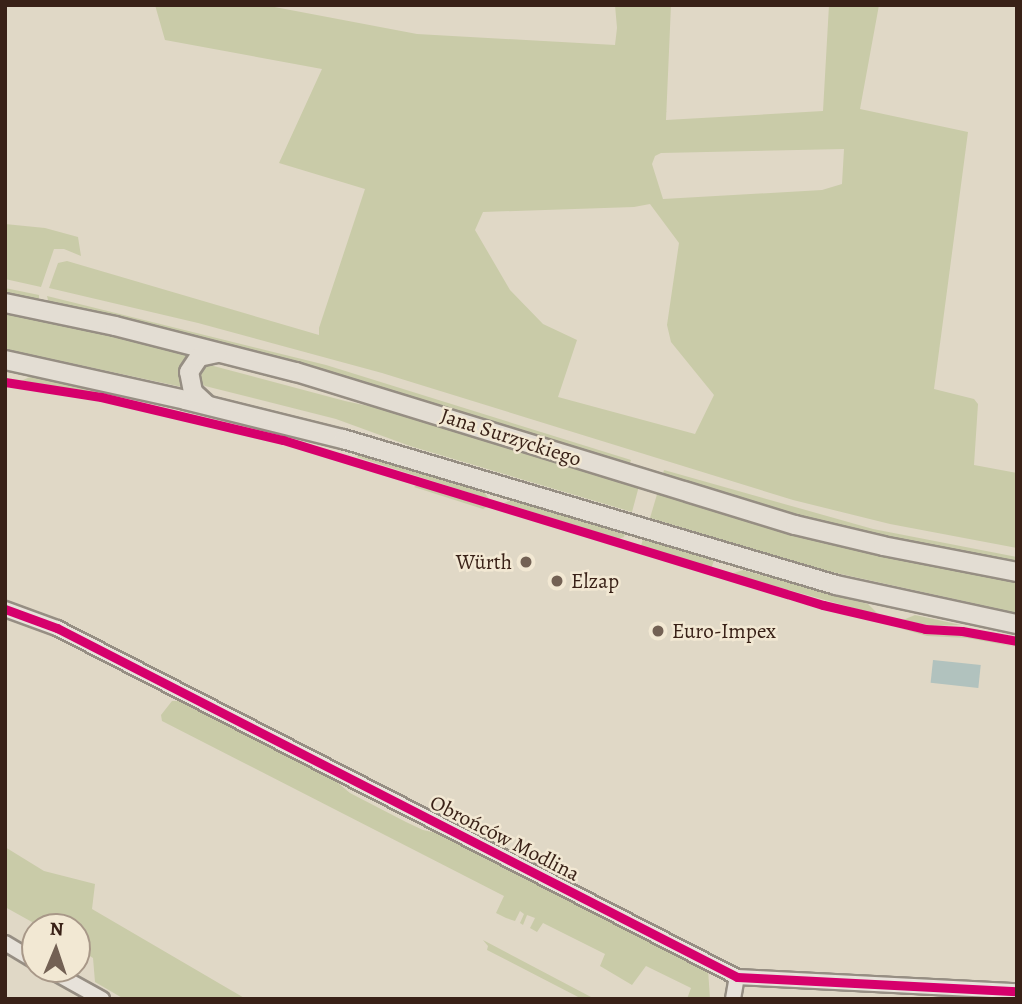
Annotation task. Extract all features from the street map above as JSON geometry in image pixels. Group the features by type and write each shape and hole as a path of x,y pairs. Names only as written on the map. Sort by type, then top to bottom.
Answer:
{"main road":[{"name":"Jana Surzyckiego","path":"5,303 228,354 392,400 794,525 903,551 1017,572"},
{"path":"213,406 193,392 189,372 203,355 228,354"},
{"path":"5,360 213,406 449,468 806,578 896,600 1017,624"}],"street":[{"name":"Obrońców Modlina","path":"5,609 67,633 737,977 1017,991"},
{"path":"5,943 21,953"},
{"path":"733,999 737,977"},
{"path":"68,983 84,994 102,999"}],"green space":[{"path":"155,5 264,5 417,34 615,45 615,5 671,5 666,120 823,111 829,5 879,5 860,109 968,132 934,389 974,399 978,404 974,465 1017,473 1017,548 890,524 793,500 382,373 198,323 49,288 58,263 67,261 319,335 319,328 365,189 279,163 322,69 165,40","holes":["844,149 842,184 822,190 663,199 652,164 655,156 661,153","650,204 679,243 667,325 671,342 714,395 695,434 558,397 577,340 543,324 510,290 475,230 483,212 634,207"]},
{"path":"5,224 45,228 78,237 81,256 64,249 54,249 41,287 5,279"},
{"path":"5,288 39,295 39,298 34,301 5,295"},
{"path":"47,296 326,365 631,460 625,466 49,304"},
{"path":"5,310 190,353 181,366 182,387 5,349"},
{"path":"206,364 345,401 425,418 639,486 632,512 410,446 336,419 205,386 199,382 196,373"},
{"path":"32,376 98,390 98,393 21,381"},
{"path":"358,454 482,489 489,499 357,457"},
{"path":"664,470 873,529 1017,557 1017,564 943,551 790,516 662,477"},
{"path":"417,485 487,507 483,509 414,487"},
{"path":"658,491 1017,579 1017,613 823,570 650,518"},
{"path":"515,499 625,533 624,537 619,539 504,503"},
{"path":"643,539 714,561 711,568 641,547"},
{"path":"743,570 868,604 879,615 731,574"},
{"path":"915,615 961,625 931,626 903,620"},
{"path":"899,628 929,634 968,636 1017,647 967,638 927,636"},
{"path":"172,701 180,701 332,778 350,793 406,822 423,830 442,834 708,969 710,999 687,999 691,988 646,966 632,985 600,966 605,954 543,923 537,932 530,928 535,918 527,915 523,925 520,923 524,914 520,911 515,921 496,913 504,896 162,721 161,715"},
{"path":"5,847 44,871 95,884 92,909 246,999 124,999 95,982 91,957 91,913 21,913 21,916 5,907"},
{"path":"483,940 591,997 582,999 487,950 488,946"}],"shaded area":[{"path":"933,660 981,665 978,688 931,683"}],"cycle path":[{"path":"5,382 101,397 283,440 823,605 925,629 962,631 1017,641"},
{"path":"5,609 57,628 737,977 1017,991"}],"place":[{"name":"Würth","path":"526,562"},
{"name":"Elzap","path":"557,581"},
{"name":"Euro-Impex","path":"658,631"}]}
